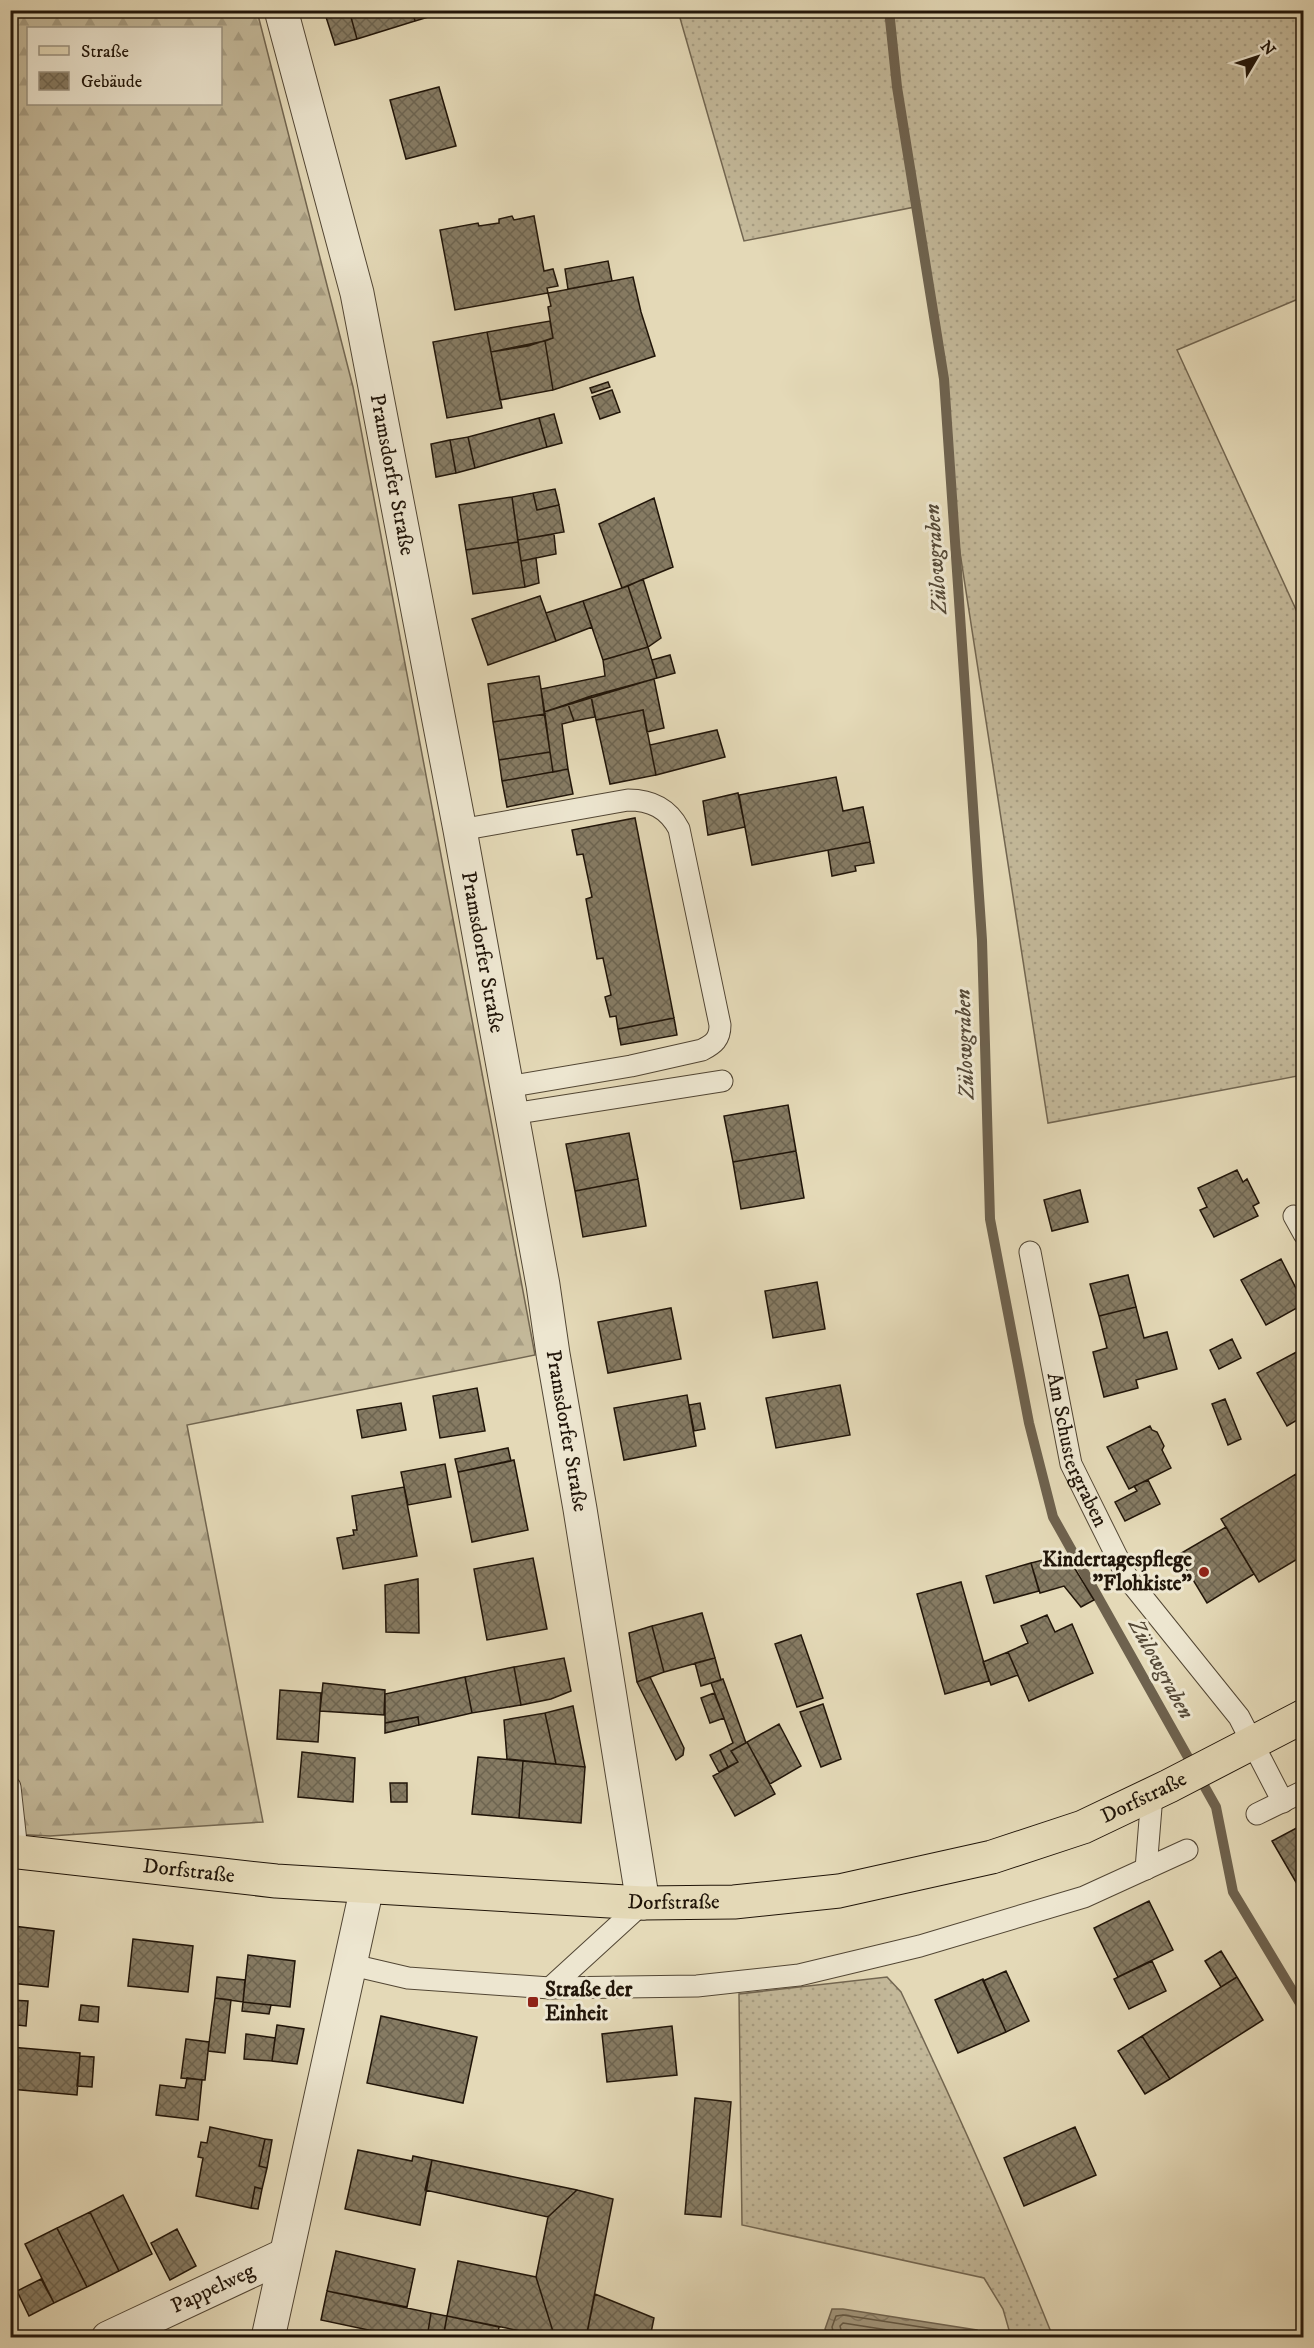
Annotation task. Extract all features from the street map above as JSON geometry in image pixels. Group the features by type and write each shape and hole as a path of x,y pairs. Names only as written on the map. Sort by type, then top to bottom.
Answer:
{"main road":[{"name":"Dorfstraße","path":"14,1851 276,1881 643,1903 734,1902 839,1891 992,1857 1083,1827 1161,1790 1304,1716"}],"street":[{"name":"Pramsdorfer Straße","path":"281,10 357,292 460,830 543,1285 643,1903"},
{"path":"268,2337 348,1964 367,1887"},
{"name":"Pappelweg","path":"108,2337 285,2255"}],"lane":[{"path":"460,830 628,800 643,800 660,807 675,820 679,829 719,1020 720,1036 713,1045 702,1050 631,1066 509,1100"},
{"path":"509,1100 722,1081"},
{"name":"Am Schustergraben","path":"1030,1252 1071,1464 1128,1580 1239,1717 1283,1802"},
{"path":"10,1787 14,1851"},
{"path":"1146,1869 1161,1790"},
{"path":"1257,1814 1304,1791"},
{"path":"348,1964 408,1978 550,1988 697,1986 799,1975 920,1946 1084,1897 1187,1850"},
{"path":"550,1988 643,1903"}],"green space":[{"path":"10,11 257,11 353,387 535,1355 187,1425 263,1822 50,1836 11,1834"},
{"path":"678,11 1303,11 1303,297 1177,350 1303,625 1303,1075 1048,1123 949,481 944,379 915,207 744,241"},
{"path":"887,1977 901,1992 941,2078 1053,2337 1011,2337 1003,2309 984,2278 742,2225 739,1994"}],"water":[{"path":"832,2309 977,2330 985,2337 831,2337 825,2329"}],"building":[{"path":"349,10 412,10 415,21 357,39"},
{"path":"349,10 357,39 335,45 326,17"},
{"path":"412,10 451,10 415,21"},
{"path":"439,87 456,146 406,159 390,100"},
{"path":"512,216 514,220 534,216 544,271 553,269 558,286 547,288 548,293 455,310 440,230 478,223 479,226 499,223 499,219"},
{"path":"608,261 612,281 568,289 565,269"},
{"path":"633,277 655,356 553,390 545,341 553,338 548,293"},
{"path":"550,321 553,338 528,346 491,352 487,332"},
{"path":"487,332 502,408 447,418 433,342"},
{"path":"545,341 553,390 500,400 491,352"},
{"path":"608,382 610,387 592,393 590,388"},
{"path":"612,390 620,412 600,419 592,397"},
{"path":"554,414 562,443 547,447 539,418"},
{"path":"539,418 547,447 475,468 468,437"},
{"path":"468,437 475,468 456,473 450,440"},
{"path":"450,440 456,473 436,477 431,444"},
{"path":"555,489 559,505 537,510 533,493"},
{"path":"533,493 537,510 559,505 564,532 518,540 512,497"},
{"path":"512,497 518,542 466,550 459,505"},
{"path":"654,498 673,567 622,588 599,524"},
{"path":"554,534 556,554 521,561 518,540"},
{"path":"518,542 525,587 473,594 466,550"},
{"path":"536,558 539,583 525,587 521,561"},
{"path":"643,579 661,638 648,647 628,586"},
{"path":"628,586 648,647 603,660 583,601"},
{"path":"540,596 556,641 488,665 472,619"},
{"path":"583,601 592,627 556,641 546,613"},
{"path":"648,647 657,678 544,712 541,689 605,676 603,660"},
{"path":"670,655 675,673 657,678 652,660"},
{"path":"539,676 545,714 493,722 488,684"},
{"path":"654,679 664,728 647,732 643,710 596,720 591,696"},
{"path":"591,696 595,717 574,721 568,704"},
{"path":"568,704 574,721 562,724 568,769 553,772 544,712"},
{"path":"643,710 656,775 610,784 596,720"},
{"path":"545,714 550,752 499,760 493,722"},
{"path":"717,730 725,757 656,775 650,745"},
{"path":"550,752 553,772 502,781 499,760"},
{"path":"568,769 573,794 507,807 502,781"},
{"path":"836,777 843,811 863,807 870,842 752,865 739,795"},
{"path":"738,793 745,827 708,835 703,801"},
{"path":"635,818 674,1018 618,1029 616,1016 610,1017 605,997 611,995 603,958 597,959 586,899 592,897 583,854 577,855 572,830"},
{"path":"870,842 874,863 855,866 856,871 832,876 828,850"},
{"path":"674,1018 677,1035 621,1045 618,1029"},
{"path":"788,1105 796,1151 733,1162 724,1116"},
{"path":"629,1133 638,1179 575,1191 566,1144"},
{"path":"796,1151 804,1198 741,1209 733,1162"},
{"path":"1237,1170 1243,1182 1247,1179 1259,1203 1253,1206 1258,1216 1214,1237 1200,1210 1207,1207 1198,1188"},
{"path":"638,1179 646,1226 583,1237 575,1191"},
{"path":"1080,1190 1088,1222 1052,1231 1044,1200"},
{"path":"1281,1259 1304,1304 1266,1325 1241,1280"},
{"path":"1128,1275 1136,1307 1099,1316 1090,1284"},
{"path":"817,1282 825,1329 773,1338 765,1291"},
{"path":"1136,1307 1144,1338 1167,1332 1177,1369 1136,1380 1138,1388 1104,1397 1093,1352 1107,1348 1099,1316"},
{"path":"671,1308 681,1359 608,1373 598,1322"},
{"path":"1232,1339 1241,1358 1219,1369 1210,1350"},
{"path":"1304,1348 1304,1421 1302,1417 1287,1426 1257,1373"},
{"path":"840,1385 850,1435 776,1448 766,1398"},
{"path":"477,1388 485,1431 440,1438 433,1396"},
{"path":"687,1395 696,1446 624,1460 614,1408"},
{"path":"1225,1399 1241,1439 1228,1445 1212,1404"},
{"path":"401,1403 406,1430 362,1438 357,1410"},
{"path":"700,1403 705,1429 694,1431 689,1405"},
{"path":"1150,1426 1157,1432 1164,1446 1162,1450 1171,1468 1129,1489 1107,1447"},
{"path":"508,1448 511,1461 458,1472 455,1459"},
{"path":"514,1460 528,1530 472,1542 458,1472"},
{"path":"445,1464 451,1497 408,1505 401,1472"},
{"path":"1296,1474 1298,1477 1304,1474 1304,1555 1259,1582 1221,1519"},
{"path":"1148,1480 1160,1504 1125,1521 1115,1502 1137,1491 1134,1486"},
{"path":"404,1487 417,1556 343,1569 337,1538 354,1535 353,1530 357,1530 352,1496"},
{"path":"1226,1527 1254,1574 1207,1603 1178,1555"},
{"path":"1066,1554 1094,1600 1081,1607 1064,1586 1040,1593 1031,1563"},
{"path":"533,1558 547,1629 487,1640 474,1569"},
{"path":"1031,1563 1039,1591 994,1603 986,1576"},
{"path":"418,1579 419,1633 386,1632 385,1585"},
{"path":"961,1582 989,1681 945,1694 917,1594"},
{"path":"702,1613 715,1658 664,1672 652,1626"},
{"path":"1047,1615 1055,1632 1072,1624 1093,1673 1029,1701 1008,1652 1028,1643 1021,1626"},
{"path":"652,1626 664,1672 637,1682 629,1633"},
{"path":"801,1635 823,1698 797,1707 775,1644"},
{"path":"1008,1652 1018,1675 991,1685 983,1662"},
{"path":"564,1658 571,1691 551,1699 521,1705 514,1667"},
{"path":"715,1658 721,1680 701,1686 695,1663"},
{"path":"514,1667 521,1705 472,1713 465,1677"},
{"path":"465,1677 472,1713 419,1725 418,1717 385,1723 385,1694"},
{"path":"650,1677 684,1748 683,1755 676,1760 637,1682"},
{"path":"723,1679 746,1743 731,1751 738,1762 728,1767 720,1750 733,1743 711,1683"},
{"path":"323,1683 385,1690 384,1715 320,1711"},
{"path":"280,1690 321,1693 318,1742 277,1739"},
{"path":"714,1693 724,1718 710,1723 701,1698"},
{"path":"823,1704 841,1759 821,1767 800,1712"},
{"path":"573,1706 585,1767 556,1764 545,1713"},
{"path":"545,1713 556,1764 507,1759 504,1720"},
{"path":"418,1717 419,1725 385,1733 385,1723"},
{"path":"779,1724 801,1766 770,1784 747,1742"},
{"path":"747,1742 775,1794 735,1816 713,1776 738,1762 731,1751"},
{"path":"720,1750 728,1767 719,1772 710,1755"},
{"path":"302,1752 355,1758 353,1802 298,1797"},
{"path":"478,1757 523,1761 519,1818 472,1814"},
{"path":"523,1761 585,1767 581,1823 519,1818"},
{"path":"390,1783 407,1783 407,1802 391,1802"},
{"path":"1304,1824 1304,1880 1297,1884 1272,1841"},
{"path":"1149,1901 1173,1950 1118,1977 1094,1928"},
{"path":"13,1926 54,1931 48,1987 10,1983"},
{"path":"133,1939 193,1946 188,1992 128,1986"},
{"path":"1221,1951 1237,1977 1221,1987 1205,1961"},
{"path":"248,1955 295,1961 290,2007 243,2002"},
{"path":"1152,1961 1166,1991 1129,2009 1114,1979"},
{"path":"1006,1971 1029,2021 1006,2032 983,1981"},
{"path":"217,1977 245,1980 243,2002 215,1998"},
{"path":"1237,1977 1263,2020 1170,2079 1142,2036"},
{"path":"983,1979 1006,2032 958,2053 935,2000"},
{"path":"215,1998 231,2000 225,2053 208,2051"},
{"path":"10,2000 28,2001 26,2026 17,2025 16,2047 10,2047"},
{"path":"243,2002 271,2005 269,2014 242,2011"},
{"path":"81,2005 99,2007 98,2022 79,2020"},
{"path":"381,2016 477,2037 463,2103 367,2083"},
{"path":"277,2025 304,2029 297,2064 272,2061"},
{"path":"672,2026 677,2075 607,2082 602,2034"},
{"path":"246,2034 275,2038 272,2061 244,2059"},
{"path":"1142,2036 1170,2079 1145,2094 1118,2051"},
{"path":"186,2039 209,2042 205,2080 181,2078"},
{"path":"10,2047 80,2053 77,2095 10,2089"},
{"path":"80,2056 94,2057 92,2087 77,2086"},
{"path":"187,2078 202,2080 198,2120 156,2115 160,2085 185,2088"},
{"path":"695,2098 731,2102 721,2217 685,2214"},
{"path":"210,2127 265,2139 259,2166 267,2168 262,2189 255,2187 251,2208 196,2196 203,2158 198,2157 201,2142 207,2143"},
{"path":"1075,2127 1096,2175 1024,2206 1004,2158"},
{"path":"265,2139 272,2140 267,2168 259,2166"},
{"path":"358,2150 412,2161 413,2156 432,2160 420,2225 345,2209"},
{"path":"432,2160 577,2190 548,2217 425,2190"},
{"path":"255,2187 262,2189 258,2209 251,2208"},
{"path":"577,2190 613,2199 586,2338 555,2338 536,2277 548,2217"},
{"path":"123,2195 152,2254 119,2271 90,2212"},
{"path":"90,2212 119,2271 87,2287 57,2228"},
{"path":"57,2228 87,2287 54,2303 25,2244"},
{"path":"177,2229 196,2266 170,2280 151,2243"},
{"path":"336,2251 415,2269 407,2307 327,2291"},
{"path":"458,2261 536,2277 555,2338 447,2316"},
{"path":"41,2279 54,2303 29,2316 17,2291"},
{"path":"327,2291 431,2313 427,2338 406,2338 321,2320"},
{"path":"595,2294 654,2318 650,2338 586,2338"},
{"path":"431,2313 447,2316 443,2338 427,2338"},
{"path":"447,2316 499,2327 497,2338 443,2338"}],"waterway":[{"name":"Zülowgraben","path":"889,10 897,87 944,379 982,940 990,1219 1029,1423 1053,1517 1216,1807 1233,1892 1304,2010"}],"place":[{"name":"Kindertagespflege \"Flohkiste\"","path":"1204,1572"},
{"name":"Straße der Einheit","path":"533,2002"}]}
